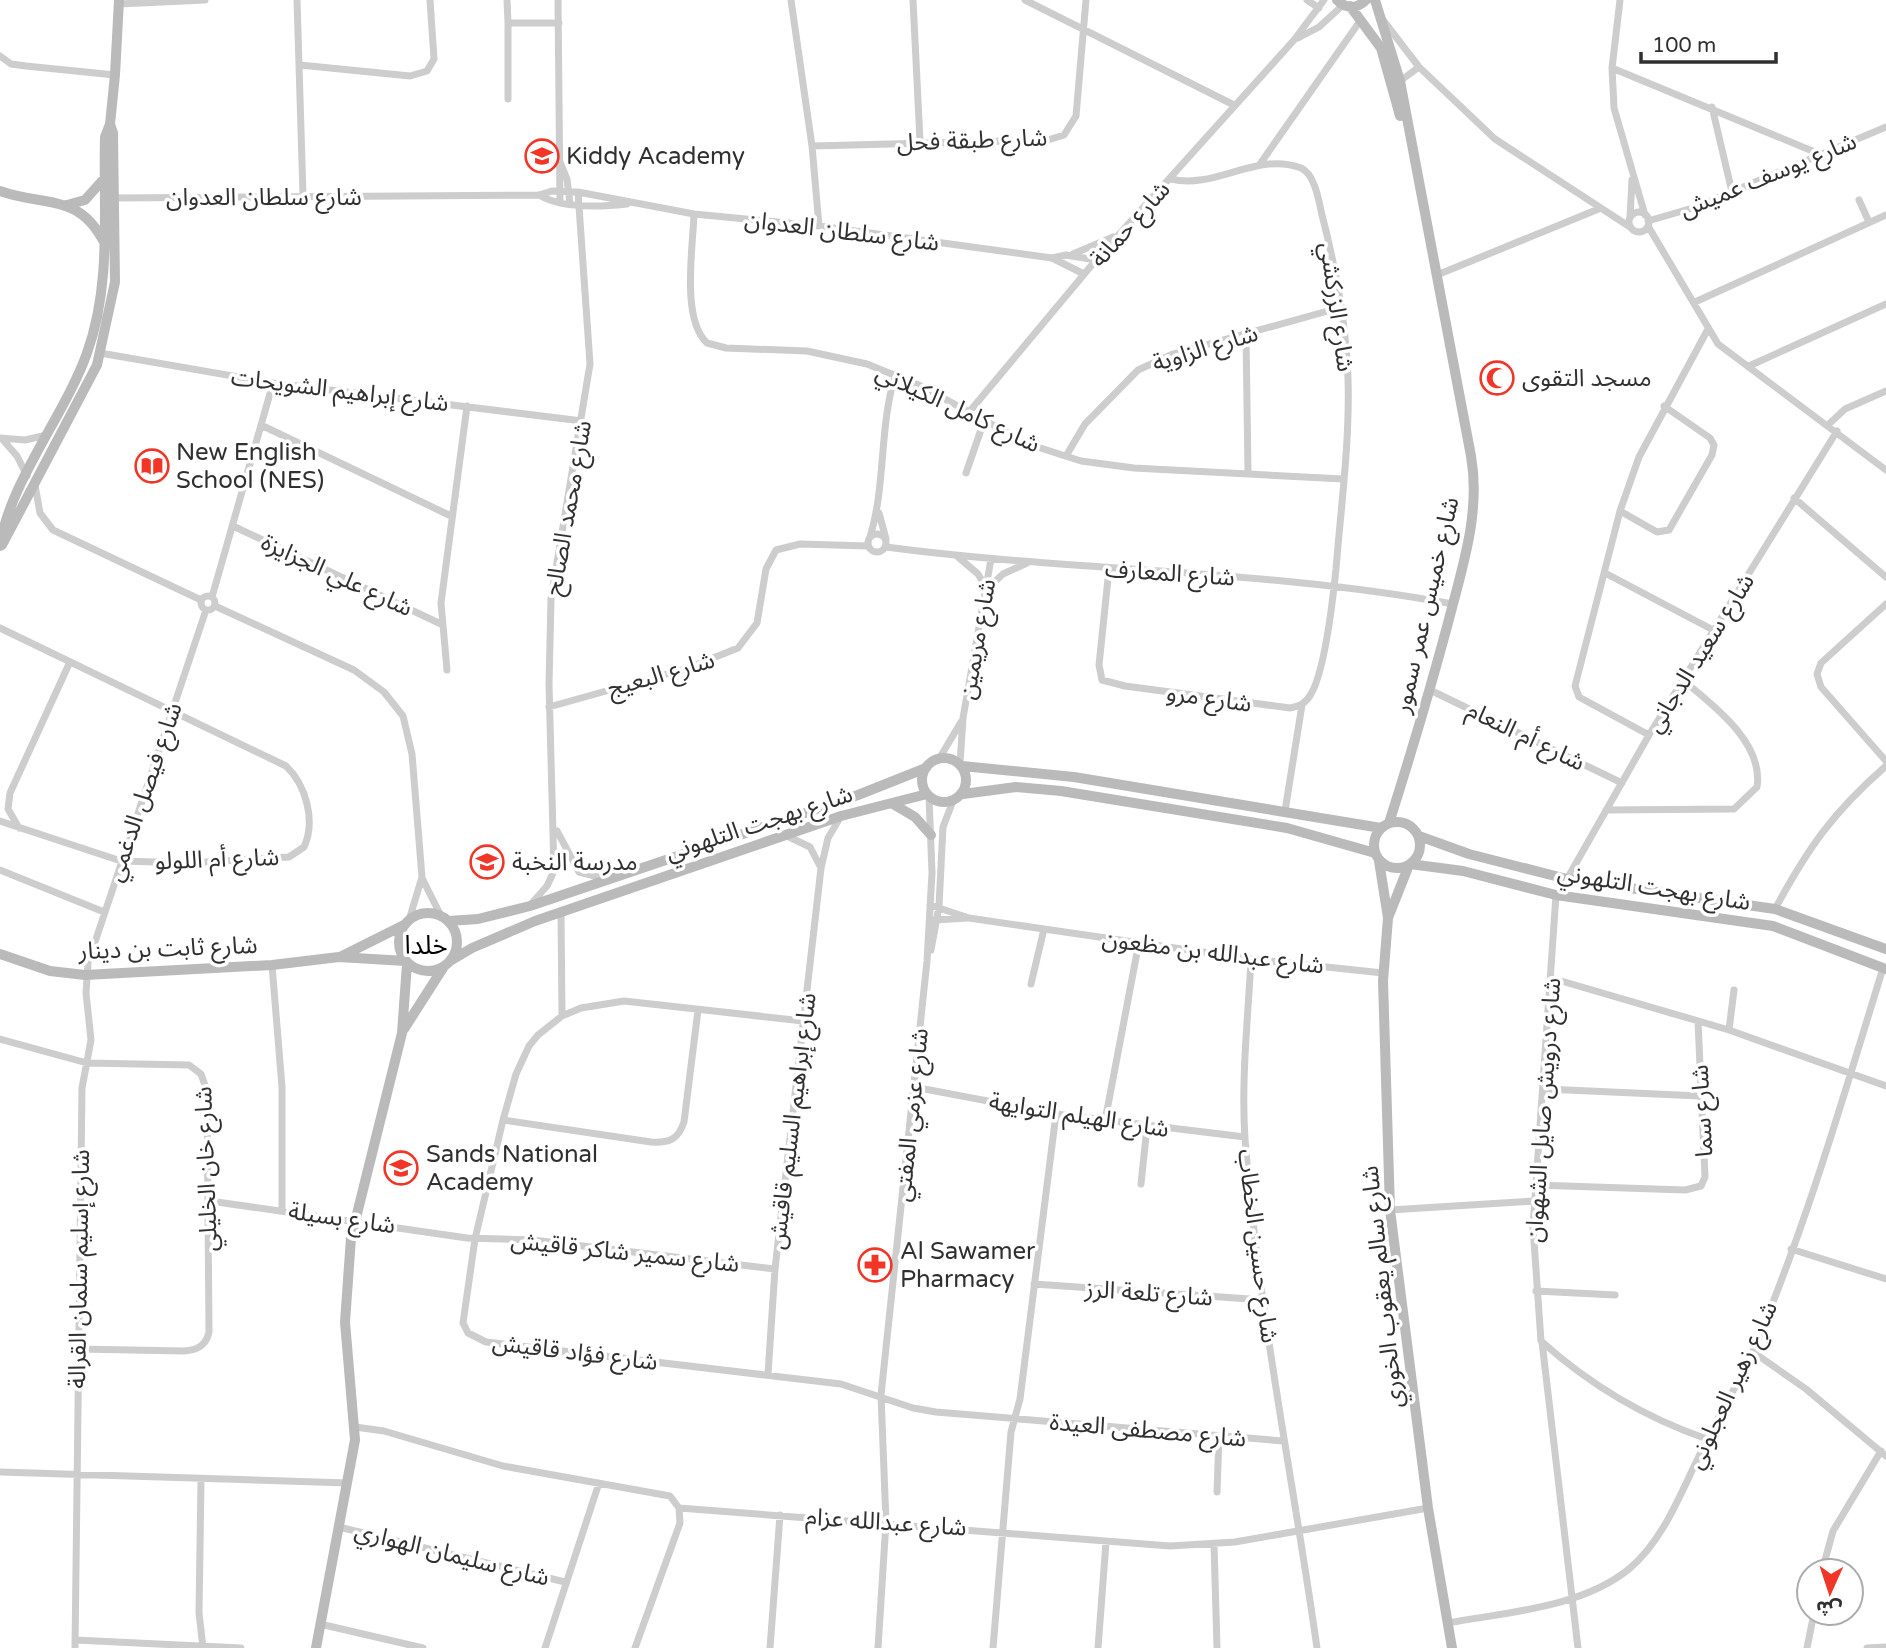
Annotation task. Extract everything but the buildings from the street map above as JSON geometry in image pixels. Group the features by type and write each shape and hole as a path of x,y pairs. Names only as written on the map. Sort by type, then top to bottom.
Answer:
{"street":[{"path":"0,547 5,523 26,476 88,351 102,296 105,137 110,124 119,2 205,0"},
{"path":"297,0 303,195"},
{"path":"300,65 410,76 427,71 435,59 430,0"},
{"path":"508,0 508,99"},
{"path":"558,0 560,203"},
{"path":"791,0 812,146 819,226"},
{"path":"913,0 920,141"},
{"path":"1025,0 1234,105"},
{"path":"1084,30 1086,0"},
{"path":"1307,0 1319,8"},
{"name":"شارع حمانة","path":"970,411 1096,260 1171,180 1234,105 1294,40 1324,0"},
{"path":"1343,4 1360,5 1366,0"},
{"name":"شارع خميس عمر سمور","path":"1375,0 1400,81 1410,146 1475,475 1474,517 1453,604 1430,690 1385,825"},
{"path":"1620,0 1612,68 1614,108 1646,223 1665,259 1695,302 1718,344 1829,424 1886,470"},
{"name":"شارع حمانة","path":"1294,40 1319,27 1343,4"},
{"name":"شارع خميس عمر سمور","path":"1343,4 1381,48 1410,146"},
{"path":"1383,20 1419,67 1495,139 1601,208 1630,221 1646,223"},
{"path":"1260,164 1360,21"},
{"path":"508,23 559,23"},
{"name":"شارع طبقة فحل","path":"812,146 920,141 1030,141 1063,135 1076,116 1084,30"},
{"path":"0,56 11,64 115,75"},
{"path":"1400,81 1419,67"},
{"path":"1612,68 1712,107 1822,155"},
{"path":"1712,107 1732,192"},
{"path":"0,547 93,376 100,354 115,282 113,132 110,124"},
{"name":"شارع يوسف عميش","path":"1630,221 1637,212 1646,223 1696,208 1886,127"},
{"path":"560,162 574,204"},
{"name":"شارع الزركشي","path":"1171,180 1206,180 1260,164 1297,167 1310,176 1332,252 1342,307 1348,380 1334,585"},
{"path":"1630,221 1632,176"},
{"path":"67,205 86,200 104,178"},
{"path":"0,191 67,205 93,224 104,243"},
{"name":"شارع سلطان العدوان","path":"115,198 539,195 568,191 694,214 819,226 1052,258 1066,256 1096,260"},
{"name":"شارع محمد الصالح","path":"530,906 552,879 555,824 549,707 555,561 582,421 590,353 574,204 578,192"},
{"name":"شارع سلطان العدوان","path":"539,195 560,203 631,204"},
{"path":"1859,200 1870,222"},
{"path":"1437,275 1601,208"},
{"name":"شارع كامل الكيلاني","path":"694,214 692,302 698,332 707,343 726,348 824,354 867,365 970,411 1028,444 1066,456 1134,468 1248,472 1343,480"},
{"path":"1695,302 1886,215"},
{"path":"1066,256 1096,246 1120,233"},
{"name":"شارع سلطان العدوان","path":"1052,258 1084,274"},
{"path":"1749,366 1886,304"},
{"name":"شارع الزاوية","path":"1066,456 1085,424 1138,370 1173,354 1342,307"},
{"path":"1649,735 1576,692 1620,511 1639,457 1664,406 1708,329"},
{"path":"1246,335 1248,472"},
{"path":"88,351 100,354"},
{"name":"شارع إبراهيم الشويحات","path":"100,354 273,383 582,421"},
{"path":"878,510 886,543 879,553 869,546 878,510 884,430 895,376"},
{"path":"273,383 212,597 215,606 354,670 395,704 408,730 422,877 457,936 457,945 402,1032"},
{"path":"1829,424 1845,409 1886,391"},
{"name":"شارع علي الجزايزة","path":"447,670 441,624 451,516 467,406"},
{"path":"1620,511 1657,532 1668,530 1712,454 1714,445 1710,438 1664,406"},
{"path":"966,474 984,421"},
{"path":"261,425 451,516"},
{"name":"شارع سعيد الدجاني","path":"1567,879 1649,735 1837,431"},
{"path":"1,439 25,440 48,435"},
{"path":"1,439 17,456 26,476"},
{"path":"35,485 40,513 53,530 201,600 212,597"},
{"path":"1794,498 1886,577"},
{"name":"شارع علي الجزايزة","path":"233,526 441,624"},
{"path":"870,537 879,534 886,543"},
{"name":"شارع المعارف","path":"886,543 955,556 1334,585 1453,604"},
{"name":"شارع البعيج","path":"549,707 688,668 727,655 738,648 757,623 766,569 776,550 800,544 869,546"},
{"path":"955,556 972,568 987,589 1003,574 1031,562"},
{"name":"شارع مريمين","path":"961,765 963,718 991,559"},
{"name":"شارع مرو","path":"1110,569 1099,665 1102,680 1125,686 1277,707 1302,705"},
{"path":"1605,573 1715,631"},
{"path":"1285,811 1302,705 1314,687 1334,585"},
{"path":"201,600 205,610 211,610 215,606"},
{"path":"1775,909 1823,828 1886,764 1821,687 1817,674 1821,663 1886,604"},
{"name":"شارع فيصل الدغمي","path":"85,975 205,610"},
{"name":"شارع أم اللولو","path":"0,628 69,664 286,766 301,782 305,793 307,840 299,852 281,858 189,863 121,861 0,821"},
{"path":"19,828 8,809 10,793 69,664"},
{"path":"1606,810 1734,810 1757,787 1757,768 1737,731 1717,708 1684,681"},
{"name":"شارع أم النعام","path":"1430,690 1622,782"},
{"name":"شارع مريمين","path":"939,759 963,718"},
{"path":"939,759 950,759 961,765 1074,777 1385,825 1406,824 1419,836 1420,852 1410,865 1396,869 1377,857 1287,828 1061,791 1016,787 963,794 953,801 941,803 928,796 922,781 926,768 939,759"},
{"path":"961,765 967,779 963,794"},
{"name":"شارع بهجت التلهوني","path":"444,918 478,919 530,906 858,795 926,768"},
{"name":"شارع بهجت التلهوني","path":"447,964 506,932 561,912 842,816 928,796"},
{"name":"شارع عزمي المفتي","path":"878,1648 886,1522 881,1395 928,961 931,835 928,796"},
{"name":"شارع عزمي المفتي","path":"928,961 938,920 942,836 946,815 953,801"},
{"path":"893,804 915,817 931,835"},
{"name":"شارع إبراهيم السليم قاقيش","path":"768,1374 775,1269 821,868 828,838 842,816"},
{"name":"شارع محمد الصالح","path":"555,824 563,847 579,872 611,880"},
{"path":"1377,857 1374,839 1385,825"},
{"path":"785,835 810,847 821,868"},
{"name":"شارع بهجت التلهوني","path":"1419,836 1469,854 1567,879 1775,909 1886,949"},
{"name":"شارع سالم يعقوب الخوري","path":"1377,857 1388,918 1383,973 1391,1210 1428,1508 1452,1648"},
{"name":"شارع بهجت التلهوني","path":"1410,865 1471,872 1556,895 1773,926 1885,968"},
{"name":"شارع سالم يعقوب الخوري","path":"1388,918 1410,865"},
{"path":"0,870 104,912"},
{"path":"316,1648 348,1483 355,1427 345,1313 353,1220 402,1032 406,962 398,943 422,877"},
{"name":"شارع درويش صايل الشهوان","path":"1556,895 1545,1089 1534,1201 1536,1292 1578,1648"},
{"name":"شارع عبدالله بن مظعون","path":"929,905 939,906 969,918"},
{"path":"561,912 562,1016"},
{"path":"406,922 425,913 444,918"},
{"name":"شارع عبدالله بن مظعون","path":"928,919 969,918 1251,959 1383,973"},
{"name":"شارع ثابت بن دينار","path":"340,957 406,922"},
{"path":"1031,984 1044,929"},
{"path":"1105,1121 1139,942"},
{"name":"شارع ثابت بن دينار","path":"0,954 50,971 85,975 272,965 340,957 406,962"},
{"name":"شارع حسين الخطاب","path":"1251,959 1245,1137 1283,1441 1301,1531 1317,1648"},
{"path":"406,962 424,972 447,964"},
{"path":"272,965 282,1087 282,1210"},
{"name":"شارع زهير العجلوني","path":"1448,1623 1570,1598 1615,1579 1642,1558 1667,1520 1753,1352 1791,1249 1885,968"},
{"name":"شارع إسليم سلمان القرالة","path":"75,1644 82,1088 91,1040 85,975"},
{"path":"1551,978 1729,1030 1886,1086"},
{"path":"1729,1030 1734,990"},
{"name":"شارع فؤاد قاقيش","path":"803,1021 624,1001 594,1005 562,1016 529,1046 516,1074 475,1239 463,1323 468,1333 478,1339 841,1384 936,1412 1013,1419"},
{"path":"503,1121 650,1142 674,1140 681,1132 684,1122 698,1010"},
{"name":"شارع سما","path":"1535,1185 1685,1190 1701,1186 1705,1177 1698,1021"},
{"name":"شارع خان الخليلي","path":"0,1039 87,1063 178,1064 197,1069 207,1091 209,1332 205,1343 200,1348 184,1351 78,1349"},
{"name":"شارع الهيلم التوايهة","path":"914,1087 1056,1114 1245,1137"},
{"path":"1545,1089 1700,1096"},
{"path":"993,1648 1013,1419 1020,1399 1056,1114"},
{"path":"1141,1184 1147,1127"},
{"name":"شارع بسيلة","path":"210,1201 475,1239"},
{"path":"1391,1210 1534,1201"},
{"name":"شارع سمير شاكر قاقيش","path":"475,1239 574,1244 775,1269"},
{"path":"1791,1249 1886,1279"},
{"name":"شارع تلعة الرز","path":"1034,1284 1264,1300"},
{"path":"1536,1292 1615,1295"},
{"path":"1541,1341 1572,1367 1634,1408 1662,1423 1707,1439"},
{"path":"1753,1352 1816,1397 1883,1453 1833,1531 1826,1557"},
{"name":"شارع مصطفى العيدة","path":"1013,1419 1283,1441"},
{"name":"شارع عبدالله عزام","path":"355,1427 384,1431 476,1460 660,1492 670,1496 679,1508 1003,1531 1106,1542 1170,1546 1214,1544 1428,1508"},
{"path":"1217,1492 1219,1436"},
{"path":"0,1472 348,1483"},
{"path":"201,1480 199,1613 203,1647"},
{"path":"545,1648 599,1483"},
{"path":"635,1648 676,1536 680,1523 679,1508"},
{"path":"770,1648 780,1515"},
{"name":"شارع سليمان الهواري","path":"340,1527 565,1582"},
{"path":"1098,1648 1106,1542"},
{"path":"1214,1544 1217,1648"},
{"path":"320,1624 423,1648"},
{"path":"1807,1648 1811,1627"},
{"path":"75,1644 242,1648"},
{"path":"1867,1648 1886,1647"}],"place":[{"name":"Kiddy Academy","path":"542,156"},
{"name":"مسجد التقوى","path":"1497,378"},
{"name":"New English School (NES)","path":"152,466"},
{"name":"مدرسة النخبة","path":"487,862"},
{"name":"Sands National Academy","path":"401,1168"},
{"name":"Al Sawamer Pharmacy","path":"875,1265"}],"district":[{"name":"خلدا","path":"426,945"}]}
